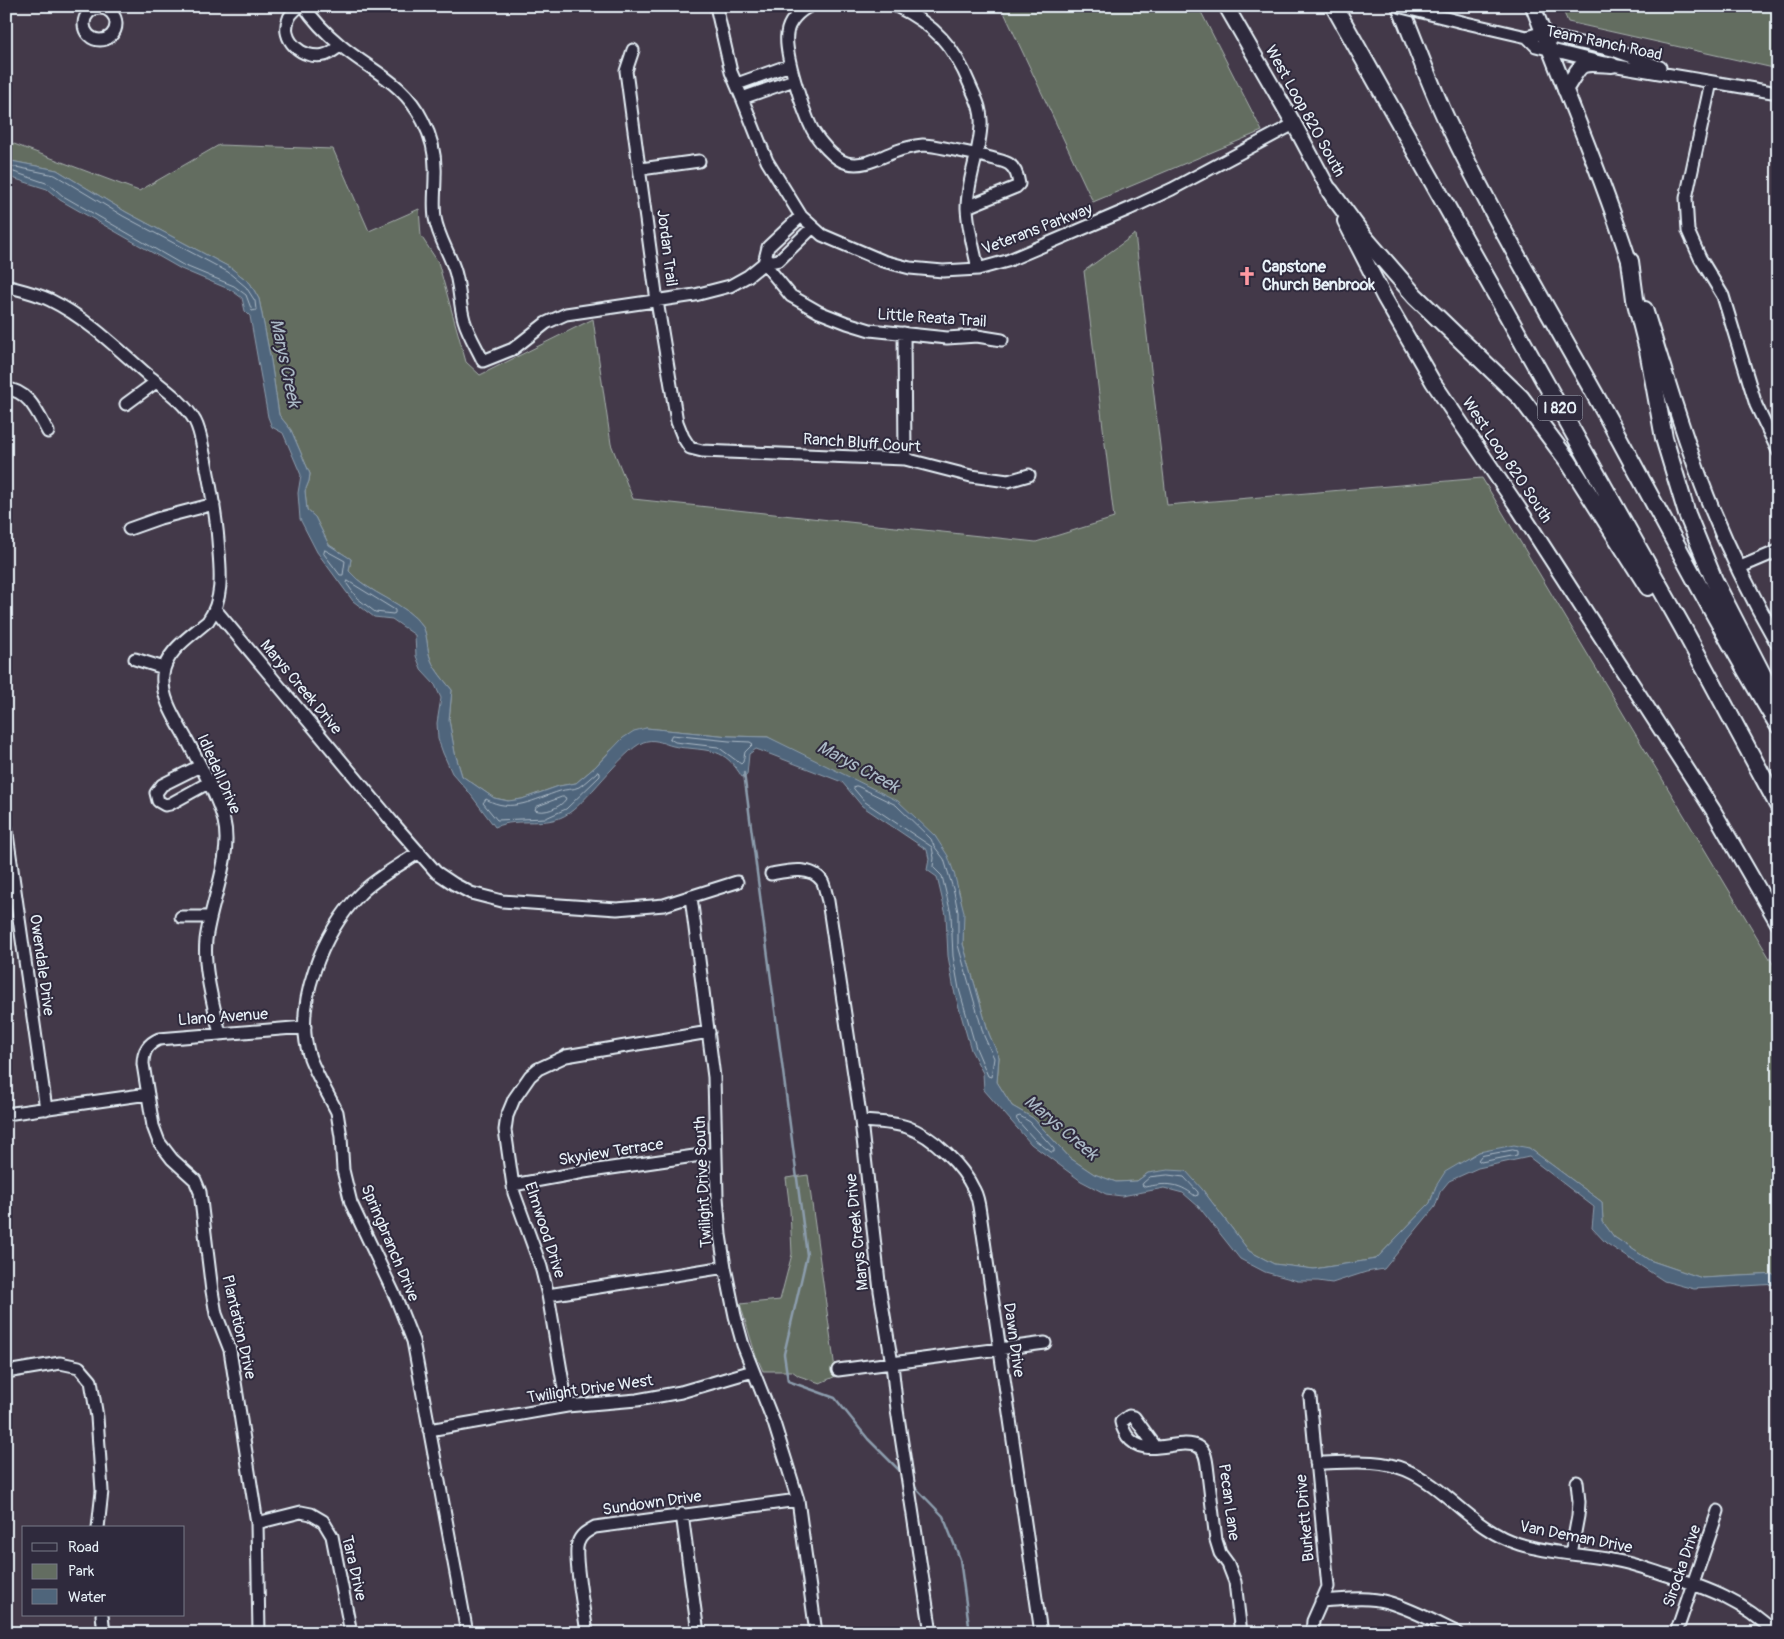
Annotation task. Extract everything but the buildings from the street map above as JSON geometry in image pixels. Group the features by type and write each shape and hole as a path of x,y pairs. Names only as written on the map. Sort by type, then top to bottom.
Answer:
{"highway":[{"name":"I 820","path":"1334,6 1683,628 1778,805"},
{"name":"I 820","path":"1399,6 1440,104 1476,180 1553,323 1606,414 1750,678 1778,725"},
{"path":"1330,191 1363,236 1415,296 1521,398 1568,461 1662,609 1683,628"},
{"path":"1630,261 1635,299 1648,350 1664,438 1687,514 1714,580 1778,707"}],"main road":[{"name":"West Loop 820 South","path":"1226,6 1294,124 1384,297 1433,382 1519,509 1713,810 1778,922"},
{"path":"1533,6 1595,163 1630,261 1686,439 1707,497 1738,568 1778,643"},
{"path":"1565,90 1578,68 1584,64 1612,65"}],"street":[{"path":"299,6 289,18 287,27 294,47 302,53 314,56 325,55 340,46"},
{"path":"304,6 340,46 393,82 423,120 434,154 436,226 455,270 466,327 483,361 506,353 546,324 566,314 705,294 730,286 748,276 764,263 779,260 812,227"},
{"name":"Veterans Parkway","path":"716,6 732,72 742,98 768,161 801,216 822,235 892,264 910,268 943,271 978,269 1007,261 1172,189 1294,124"},
{"path":"810,6 804,9 790,23 787,34 790,65 812,130 832,155 846,163 870,163 895,151 924,145 976,155 1008,164 1016,172 1019,184 1016,187 967,207"},
{"path":"896,6 921,19 932,27 946,42 965,72 977,99 981,112 981,128 970,178 967,207 969,229 978,269"},
{"name":"Team Ranch Road","path":"1399,6 1527,37 1536,46 1546,43 1616,51 1678,75"},
{"name":"Team Ranch Road","path":"1546,43 1612,65 1778,93"},
{"name":"Jordan Trail","path":"633,50 626,71 657,301 677,422 682,437 690,448"},
{"path":"737,84 790,65"},
{"path":"742,98 794,80"},
{"path":"1711,82 1686,198 1688,231 1700,258 1723,296 1756,405 1778,451"},
{"path":"640,169 699,161"},
{"path":"764,263 768,247 801,216"},
{"name":"Little Reata Trail","path":"764,263 791,296 819,312 870,330 947,338 977,336 1002,340"},
{"path":"6,286 28,291 50,300 75,315 109,341 182,404 196,422 214,504 221,575 220,590 215,608 208,621 171,654 164,668 135,659"},
{"path":"904,334 906,459"},
{"path":"126,404 156,382"},
{"path":"6,389 14,389 31,402 48,432"},
{"name":"Ranch Bluff Court","path":"690,448 702,451 906,459 990,479 1008,481 1029,475"},
{"path":"129,529 160,518 214,504"},
{"path":"1738,568 1778,551"},
{"name":"Marys Creek Drive","path":"215,608 436,872 471,893 502,901 617,909 664,905 738,882"},
{"name":"Idledell Drive","path":"164,668 164,684 173,717 208,783 220,810 226,836 222,869 206,942 206,959 220,1034"},
{"path":"200,766 162,785 156,793 158,801 161,804 170,804 208,783"},
{"name":"Owendale Drive","path":"6,827 46,1109"},
{"name":"Springbranch Drive","path":"419,852 378,878 341,916 328,939 311,982 305,1027 310,1058 339,1121 343,1170 351,1204 396,1298 412,1341 467,1633"},
{"name":"Marys Creek Drive","path":"772,874 802,870 816,875 823,882 832,923 861,1121 880,1291 931,1633"},
{"name":"Twilight Drive South","path":"692,897 714,1077 715,1153 720,1235 725,1267 735,1316 753,1371 774,1423 798,1500 816,1633"},
{"path":"181,917 210,917"},
{"name":"Llano Avenue","path":"147,1047 159,1039 305,1027"},
{"name":"Elmwood Drive","path":"567,1406 548,1295 541,1267 513,1186 505,1130 507,1116 514,1099 530,1076 538,1069 566,1056 709,1032"},
{"name":"Plantation Drive","path":"147,1047 143,1054 143,1064 152,1126 159,1142 172,1159 195,1180 200,1192 212,1291 216,1314 230,1350 257,1523 259,1633"},
{"path":"6,1114 148,1094"},
{"name":"Dawn Drive","path":"861,1121 886,1122 907,1127 935,1143 949,1157 970,1184 978,1202 1041,1633"},
{"name":"Skyview Terrace","path":"513,1186 584,1172 715,1153"},
{"path":"548,1295 725,1267"},
{"path":"838,1370 1045,1343"},
{"path":"6,1372 60,1363 79,1367 91,1381 97,1417 102,1491 98,1526"},
{"name":"Twilight Drive West","path":"429,1430 567,1406 637,1400 681,1392 753,1371"},
{"name":"Burkett Drive","path":"1310,1397 1328,1587 1313,1621 1312,1633"},
{"name":"Pecan Lane","path":"1155,1446 1192,1445 1200,1448 1205,1454 1208,1465 1216,1540 1220,1553 1228,1564 1236,1582 1241,1633"},
{"name":"Van Deman Drive","path":"1316,1463 1381,1463 1407,1470 1442,1493 1498,1537 1520,1544 1570,1554 1626,1562 1694,1584 1716,1592 1740,1605 1764,1621 1775,1633"},
{"path":"1570,1554 1579,1502 1577,1482"},
{"name":"Sundown Drive","path":"587,1633 576,1551 582,1536 595,1527 798,1500"},
{"name":"Sirocka Drive","path":"1676,1633 1718,1511"},
{"name":"Tara Drive","path":"257,1523 301,1512 311,1514 323,1521 332,1536 352,1633"},
{"path":"682,1514 698,1633"},
{"path":"1321,1601 1364,1599 1386,1601 1416,1612 1458,1633"},
{"path":"102,1616 104,1633"}],"green space":[{"path":"1001,6 1198,6 1262,131 1093,202"},
{"path":"1561,6 1778,6 1778,69 1568,22"},
{"path":"6,141 139,191 219,145 333,149 369,231 419,209 421,236 438,262 466,362 480,375 593,319 611,444 633,499 1036,542 1114,518 1084,271 1135,234 1167,505 1482,478 1778,972 1778,1274 1702,1278 1649,1260 1614,1237 1603,1222 1602,1202 1529,1148 1479,1152 1466,1160 1436,1186 1430,1203 1376,1259 1314,1269 1274,1264 1249,1251 1202,1189 1148,1173 1137,1181 1116,1182 1094,1174 1070,1158 1033,1118 1012,1106 997,1082 999,1057 989,1034 963,944 963,912 959,891 935,836 768,737 729,736 646,728 610,751 576,783 559,786 522,799 509,801 494,798 462,776 455,753 449,720 452,690 433,664 423,627 407,611 367,586 349,571 351,559 329,545 315,517 307,510 305,491 310,474 291,430 279,415 259,299 250,283 231,268 126,212 57,170 6,160"},
{"path":"808,1175 836,1376 820,1383 799,1376 792,1371 763,1371 755,1353 740,1304 780,1300 792,1254 786,1178"}],"water":[{"path":"6,160 57,170 126,212 231,268 250,283 259,299 279,415 291,430 310,474 305,491 307,510 315,517 329,545 351,559 349,571 366,586 407,611 423,627 433,664 452,690 449,720 455,753 462,776 494,798 508,801 522,799 559,786 576,783 595,767 623,738 634,731 646,728 729,736 768,737 898,801 935,836 948,856 964,912 963,944 989,1034 999,1057 997,1082 1012,1106 1033,1118 1070,1158 1094,1174 1116,1182 1137,1181 1148,1173 1168,1170 1186,1171 1249,1251 1274,1264 1314,1269 1376,1259 1430,1203 1436,1186 1445,1172 1479,1152 1514,1145 1529,1148 1602,1202 1603,1222 1614,1237 1649,1260 1702,1278 1778,1274 1778,1284 1694,1289 1664,1281 1606,1243 1592,1228 1594,1207 1529,1157 1478,1168 1449,1181 1440,1192 1435,1207 1384,1269 1366,1272 1332,1283 1298,1281 1265,1272 1240,1259 1199,1207 1183,1193 1164,1188 1122,1196 1106,1194 1081,1181 1031,1144 984,1090 983,1073 971,1050 954,990 948,956 946,915 937,877 927,870 929,859 927,850 862,806 842,782 756,749 749,754 747,775 742,777 731,762 719,754 706,750 682,748 657,741 647,741 639,744 619,761 578,806 569,813 560,818 542,822 513,822 495,827 452,773 443,753 438,739 437,723 441,698 435,685 422,671 416,656 415,635 392,619 374,617 353,601 317,552 300,519 298,493 301,475 283,433 272,427 268,417 250,316 245,311 242,298 231,290 181,269 60,200 47,189 6,176"}],"waterway":[{"path":"744,773 807,1255 784,1354 788,1381 835,1398 868,1439 903,1474"},
{"path":"913,1485 943,1516 960,1559 970,1633"}],"place":[{"name":"Capstone Church Benbrook","path":"1247,276"}],"water label":[{"name":"Marys Creek","path":"285,363"},
{"name":"Marys Creek","path":"858,767"},
{"name":"Marys Creek","path":"1061,1128"}]}
